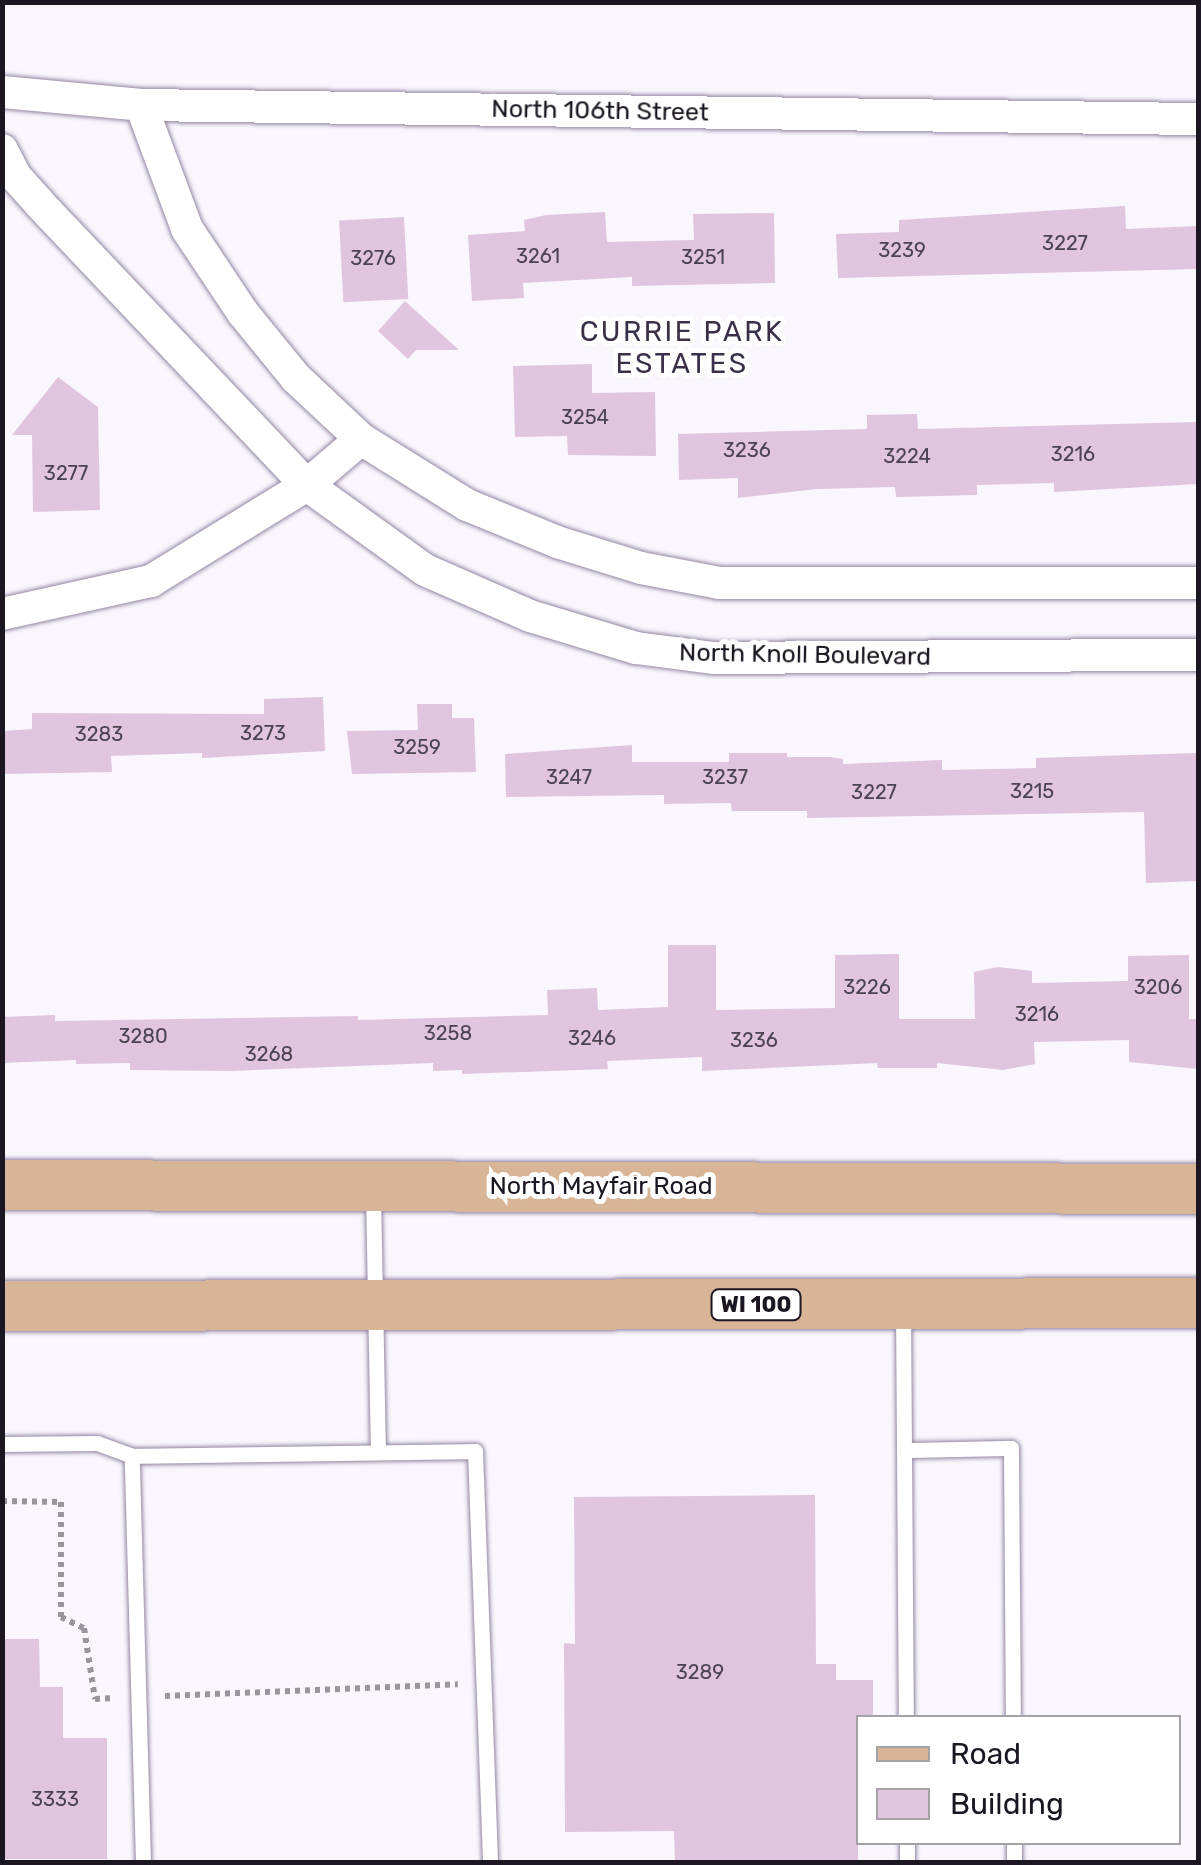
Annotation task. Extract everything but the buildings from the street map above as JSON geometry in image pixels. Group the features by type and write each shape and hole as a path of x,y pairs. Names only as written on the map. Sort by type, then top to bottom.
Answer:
{"main road":[{"name":"North Mayfair Road","path":"2,1185 1198,1189"},
{"name":"WI 100","path":"2,1306 1198,1304"}],"street":[{"name":"North 106th Street","path":"2,92 141,105 1198,118"},
{"path":"141,105 187,229 243,314 286,365 361,438 467,506 557,542 640,568 720,583 806,587 1198,584"},
{"name":"North Knoll Boulevard","path":"2,150 15,176 39,203 307,485 425,570 530,616 636,648 714,658 1198,655"},
{"path":"2,614 151,581 307,485 361,438"}],"lane":[{"path":"372,1185 378,1452"},
{"path":"903,1304 906,1715"},
{"path":"2,1444 98,1443 132,1456 475,1450 490,1862"},
{"path":"904,1450 1010,1448 1013,1715"},
{"path":"132,1456 144,1862"}],"path":[{"path":"2,1501 61,1502 61,1617 84,1628 95,1699 484,1683"}],"district":[{"name":"CURRIE PARK ESTATES","path":"682,348"}]}
